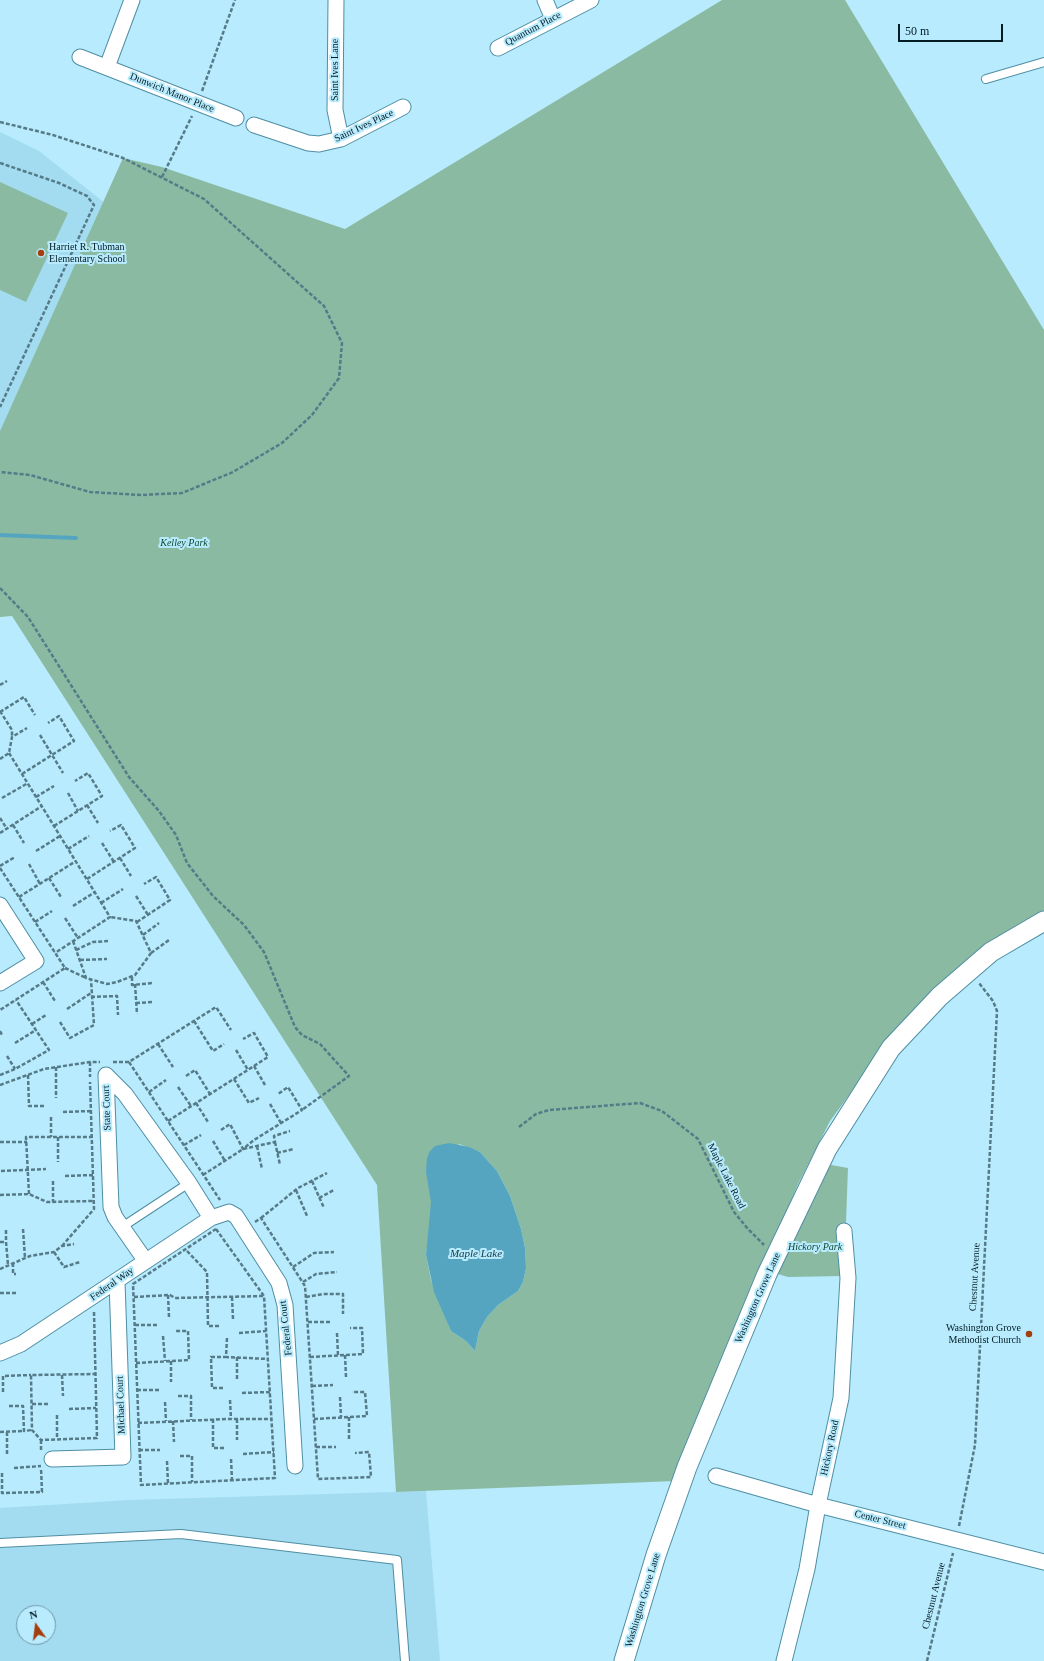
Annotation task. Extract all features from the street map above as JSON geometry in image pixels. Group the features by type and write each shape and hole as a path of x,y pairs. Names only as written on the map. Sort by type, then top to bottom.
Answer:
{"street":[{"path":"107,67 132,0"},
{"name":"Saint Ives Lane","path":"336,0 335,110 341,139"},
{"path":"545,0 553,19"},
{"name":"Quantum Place","path":"498,48 590,0"},
{"name":"Dunwich Manor Place","path":"80,57 236,118"},
{"name":"Saint Ives Place","path":"254,125 308,143 319,144 341,139 403,107"},
{"path":"0,905 36,961 0,983"},
{"name":"Washington Grove Lane","path":"624,1661 656,1554 686,1467 767,1274 827,1149 890,1048 940,996 991,952 1044,921"},
{"name":"State Court","path":"145,1260 115,1217 111,1208 106,1075 124,1094 189,1183 217,1215"},
{"name":"Federal Court","path":"217,1215 229,1212 236,1216 279,1283 285,1306 295,1466"},
{"name":"Federal Way","path":"0,1353 21,1344 117,1281 145,1260 217,1215"},
{"name":"Hickory Road","path":"784,1661 806,1569 841,1398 848,1278 844,1232"},
{"name":"Michael Court","path":"44,1460 123,1457 117,1281"},
{"name":"Center Street","path":"716,1476 818,1505 1044,1562"}],"lane":[{"path":"986,79 1044,62"},
{"path":"122,1227 189,1183"},
{"path":"0,1543 181,1534 397,1560 405,1661"}],"path":[{"path":"0,122 53,135 123,158 204,199 324,306 342,343 339,378 307,420 282,442 233,472 182,493 141,495 90,492 30,476 0,472"},
{"path":"0,163 58,183 87,196 94,205 0,407"},
{"path":"0,588 28,617 129,777 159,810 176,835 187,863 213,896 244,925 264,952 295,1027 302,1035 320,1044 349,1076 302,1110 254,1140 203,1175"},
{"path":"0,685 7,681"},
{"path":"35,715 24,696 0,711 12,730 9,753 110,917"},
{"path":"22,774 74,741 59,716 48,723"},
{"path":"12,737 27,728"},
{"path":"40,736 63,773"},
{"path":"0,759 9,753"},
{"path":"54,826 102,796 88,774 75,781"},
{"path":"2,798 28,783"},
{"path":"36,797 54,786"},
{"path":"68,793 78,811"},
{"path":"87,805 98,823"},
{"path":"0,833 42,806"},
{"path":"0,818 7,829"},
{"path":"13,825 24,843"},
{"path":"87,879 135,848 121,825 110,831"},
{"path":"36,851 60,836"},
{"path":"68,849 89,836"},
{"path":"102,843 114,862"},
{"path":"0,866 15,857"},
{"path":"120,858 131,876"},
{"path":"19,897 76,861"},
{"path":"29,864 40,884"},
{"path":"55,953 110,917 137,922 170,900 156,877 144,884"},
{"path":"49,878 61,897"},
{"path":"101,903 123,889"},
{"path":"73,906 95,892"},
{"path":"136,896 148,916"},
{"path":"35,922 52,911"},
{"path":"65,918 78,938"},
{"path":"137,922 151,952"},
{"path":"143,935 159,923"},
{"path":"65,968 91,980 107,984 132,977 141,969 151,952 169,940"},
{"path":"73,941 86,978"},
{"path":"76,950 93,942 108,941"},
{"path":"80,960 107,959"},
{"name":"Chestnut Avenue","path":"927,1661 957,1539 975,1445 997,1011 993,1001 970,970"},
{"path":"132,977 132,985 153,983"},
{"path":"60,1022 70,1038 94,1025 91,980"},
{"path":"43,982 55,1001"},
{"path":"135,984 137,1014"},
{"path":"67,1010 91,995 117,996 118,1015"},
{"path":"0,1075 15,1069 49,1050 16,1000"},
{"path":"136,1003 153,1002"},
{"path":"0,1085 56,1067 90,1062 129,1062 216,1007 231,1030"},
{"path":"32,1024 46,1015"},
{"path":"194,1021 213,1051 224,1044"},
{"path":"15,1043 36,1030"},
{"path":"0,1031 2,1035"},
{"path":"168,1121 268,1057 254,1033 243,1040"},
{"path":"158,1044 173,1067"},
{"path":"236,1050 248,1070"},
{"path":"7,1056 15,1069"},
{"path":"0,1268 25,1258 54,1252 62,1246 94,1209 90,1062"},
{"path":"254,1066 265,1085"},
{"path":"56,1067 56,1098"},
{"path":"186,1076 195,1070 210,1094"},
{"path":"28,1075 29,1106 44,1106"},
{"path":"234,1079 249,1103 259,1098"},
{"path":"149,1092 166,1080"},
{"path":"178,1087 191,1106"},
{"path":"278,1094 288,1087 302,1110"},
{"path":"196,1103 208,1122"},
{"name":"Maple Lake Road","path":"519,1127 536,1114 549,1110 640,1103 662,1111 698,1139 734,1212 748,1229 776,1256"},
{"path":"270,1104 281,1123"},
{"path":"63,1112 91,1111"},
{"path":"51,1117 51,1137"},
{"path":"221,1130 230,1124 243,1149"},
{"path":"280,1165 274,1136 290,1131"},
{"path":"184,1146 201,1135"},
{"path":"29,1194 26,1137 92,1137"},
{"path":"58,1137 58,1162"},
{"path":"213,1141 225,1160"},
{"path":"0,1142 26,1142"},
{"path":"243,1149 275,1142"},
{"path":"257,1146 262,1169"},
{"path":"278,1154 294,1149"},
{"path":"1,1171 46,1170"},
{"path":"261,1218 296,1190 327,1173"},
{"path":"65,1176 93,1175"},
{"path":"53,1181 53,1202"},
{"path":"312,1181 324,1208"},
{"path":"296,1190 307,1216"},
{"path":"319,1198 334,1190"},
{"path":"0,1195 29,1194 47,1202 94,1201"},
{"path":"23,1229 25,1258"},
{"path":"216,1229 264,1296 275,1478 141,1485 133,1284 216,1229"},
{"path":"6,1230 8,1265"},
{"path":"0,1242 6,1242"},
{"path":"62,1246 74,1244"},
{"path":"185,1249 207,1272 208,1326 220,1326"},
{"path":"54,1252 64,1267 80,1262"},
{"path":"293,1267 314,1253 334,1252"},
{"path":"13,1263 13,1274 16,1274"},
{"path":"303,1282 316,1274 337,1272"},
{"path":"0,1293 16,1293"},
{"path":"306,1297 323,1294 343,1294 344,1314"},
{"path":"134,1297 168,1295 175,1298 264,1296"},
{"path":"168,1295 169,1317"},
{"path":"232,1297 233,1319"},
{"path":"41,1440 97,1438 94,1309 88,1313"},
{"path":"308,1322 331,1322"},
{"path":"135,1325 156,1324"},
{"path":"310,1357 363,1354 362,1328 350,1328"},
{"path":"136,1363 189,1360 188,1331 176,1331"},
{"path":"239,1333 266,1331"},
{"path":"337,1334 338,1356"},
{"path":"163,1336 164,1361"},
{"path":"226,1357 227,1338"},
{"path":"346,1355 346,1377"},
{"path":"223,1388 212,1388 211,1357 268,1359"},
{"path":"237,1357 237,1380"},
{"path":"171,1361 172,1382"},
{"path":"62,1374 63,1396"},
{"path":"3,1392 2,1376 96,1374"},
{"path":"2,1473 2,1493 42,1492 44,1460 41,1440 32,1430 32,1375"},
{"path":"312,1386 333,1385"},
{"path":"137,1390 159,1390"},
{"path":"242,1393 270,1392"},
{"path":"314,1419 367,1416 365,1392 352,1392"},
{"path":"178,1396 190,1396 191,1420"},
{"path":"340,1397 341,1417"},
{"path":"230,1400 231,1419"},
{"path":"166,1402 166,1421"},
{"path":"32,1404 50,1404"},
{"path":"9,1406 23,1406 24,1431"},
{"path":"69,1409 96,1408"},
{"path":"57,1415 57,1439"},
{"path":"349,1417 349,1439"},
{"path":"138,1423 213,1419 271,1420"},
{"path":"213,1419 213,1448 224,1448"},
{"path":"236,1419 237,1440"},
{"path":"173,1421 174,1442"},
{"path":"0,1432 32,1430"},
{"path":"7,1432 8,1454"},
{"path":"316,1447 336,1447"},
{"path":"139,1450 160,1450"},
{"path":"243,1454 274,1452"},
{"path":"180,1456 192,1456 192,1482"},
{"path":"231,1459 232,1480"},
{"path":"14,1468 44,1460"},
{"path":"168,1461 168,1484"}],"shaded area":[{"name":"Harriet R. Tubman Elementary School","path":"0,132 39,151 105,203 0,431"},
{"path":"426,1491 440,1661 0,1661 0,1508 130,1500"}],"green space":[{"name":"Kelley Park","path":"722,0 845,0 1044,330 1044,911 1001,938 878,1056 830,1121 799,1182 736,1327 675,1481 396,1492 377,1185 12,616 0,617 0,431 123,158 162,167 345,229","holes":["459,1144 480,1152 497,1171 510,1196 521,1229 525,1248 526,1268 523,1282 518,1291 498,1305 487,1317 479,1331 475,1351 466,1341 451,1331 431,1280 426,1255 431,1215 431,1191"]},
{"path":"0,182 68,213 26,302 0,290"},
{"name":"Hickory Park","path":"820,1163 848,1168 844,1276 788,1277 771,1272"}],"water":[{"name":"Maple Lake","path":"449,1143 469,1147 480,1152 497,1171 510,1196 521,1229 525,1248 526,1268 523,1282 518,1291 498,1305 487,1317 479,1331 475,1351 466,1341 451,1331 434,1292 426,1255 431,1202 426,1172 427,1158 430,1151 435,1146"}],"waterway":[{"path":"0,535 76,538"}],"place":[{"name":"Harriet R. Tubman Elementary School","path":"41,253"},
{"name":"Washington Grove Methodist Church","path":"1029,1334"}]}
